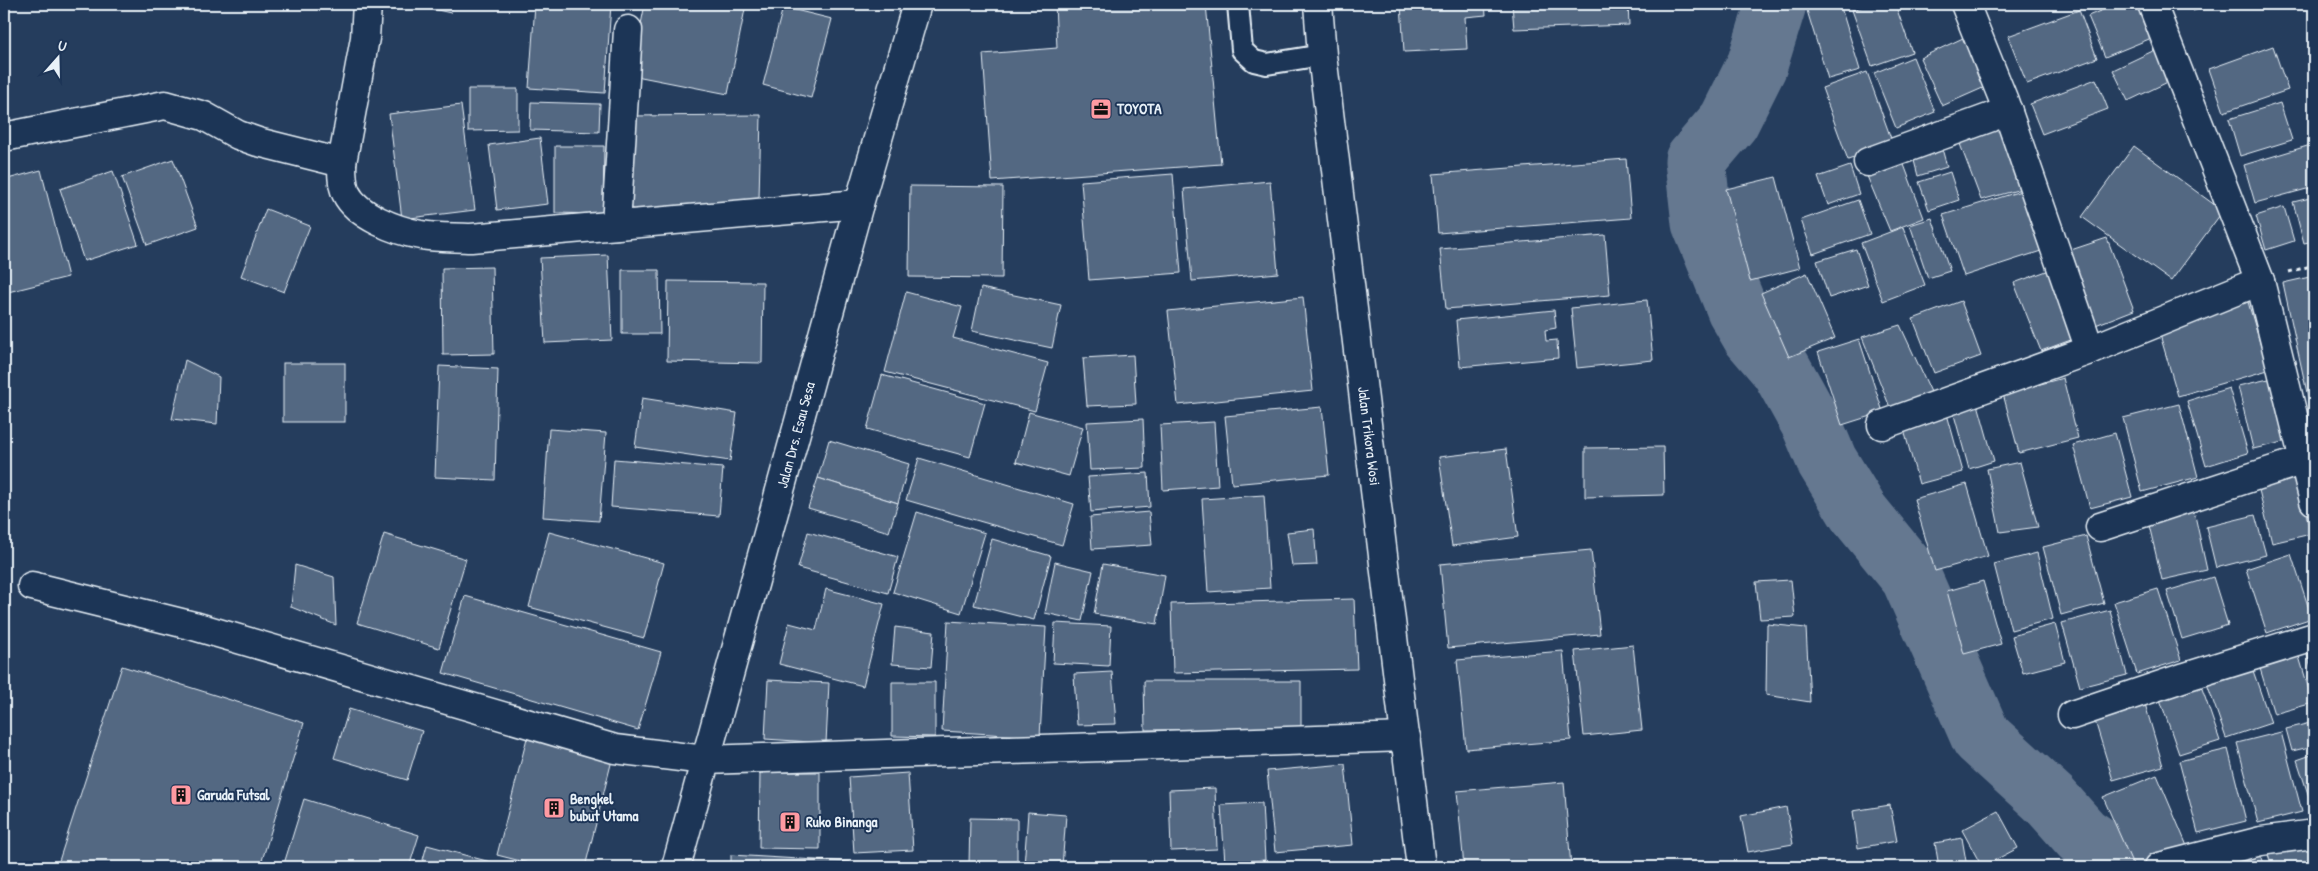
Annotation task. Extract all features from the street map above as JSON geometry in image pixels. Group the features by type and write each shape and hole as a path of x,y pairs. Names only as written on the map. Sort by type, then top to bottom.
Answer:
{"main road":[{"path":"367,4 365,38 342,163 345,191 352,203 361,212 394,227 421,235 471,238 859,204"},
{"name":"Jalan Drs. Esau Sesa","path":"676,867 859,204 917,4"},
{"name":"Jalan Trikora Wosi","path":"1318,4 1322,55 1421,867"},
{"path":"1965,4 2008,111 2090,350"},
{"path":"2152,4 2260,281 2314,501"},
{"path":"616,225 628,30"},
{"path":"4,137 166,105 204,116 244,138 342,163"},
{"path":"1868,162 2008,111"},
{"path":"1882,425 2090,350 2260,281"},
{"path":"2100,528 2304,460"},
{"path":"32,586 194,626 615,750 705,760 1406,737"},
{"path":"2072,715 2185,677 2314,637"},
{"path":"2159,867 2261,841 2314,834"}],"lane":[{"path":"1238,4 1242,50 1254,61 1267,64 1322,55"}],"building":[{"path":"410,4 453,4 451,13"},
{"path":"535,4 611,4 605,93 529,88"},
{"path":"645,4 746,4 728,94 631,75"},
{"name":"TOYOTA","path":"1055,4 1206,4 1221,164 992,181 983,54 1057,48"},
{"path":"1401,4 1485,4 1486,15 1465,17 1467,49 1404,52"},
{"path":"1512,4 1628,4 1629,25 1514,29"},
{"path":"1805,4 1840,4 1860,70 1828,79"},
{"path":"1870,4 1895,4 1912,52 1872,66 1852,10"},
{"path":"2081,4 2096,4 2083,9"},
{"path":"2117,4 2145,4 2159,35 2105,57 2088,16"},
{"path":"2190,4 2214,4 2193,11"},
{"path":"783,7 832,19 811,98 763,85"},
{"path":"2079,10 2097,58 2027,84 2008,36"},
{"path":"1963,38 1985,87 1942,106 1920,58"},
{"path":"2273,46 2288,90 2224,112 2209,69"},
{"path":"2157,49 2172,80 2128,101 2113,70"},
{"path":"1913,57 1935,112 1896,128 1874,73"},
{"path":"1867,72 1893,144 1848,160 1822,88"},
{"path":"2096,79 2108,109 2042,134 2030,104"},
{"path":"468,89 518,89 518,130 468,131"},
{"path":"531,102 600,104 599,132 530,130"},
{"path":"2280,103 2292,140 2240,156 2229,119"},
{"path":"461,105 475,210 402,219 389,114"},
{"path":"761,115 759,199 627,211 626,116"},
{"path":"2003,121 2025,188 1981,200 1957,136"},
{"path":"540,138 548,204 497,210 489,145"},
{"path":"1940,141 1947,167 1918,176 1911,149"},
{"path":"2314,144 2314,187 2255,203 2244,165"},
{"path":"555,146 604,146 603,214 555,213"},
{"path":"2134,146 2223,211 2171,281 2082,217"},
{"path":"173,159 198,227 147,245 122,177"},
{"path":"1626,159 1631,218 1438,233 1433,174"},
{"path":"1903,162 1924,218 1890,231 1867,176"},
{"path":"1850,166 1859,194 1828,205 1818,177"},
{"path":"41,170 68,277 4,293 4,180"},
{"path":"113,171 138,244 84,261 60,189"},
{"path":"1950,172 1959,200 1929,210 1919,182"},
{"path":"1173,174 1181,273 1089,280 1081,181"},
{"path":"1776,177 1800,268 1750,281 1726,189"},
{"path":"1270,181 1278,273 1192,281 1184,189"},
{"path":"910,186 1003,187 1002,278 909,277"},
{"path":"2021,191 2041,251 1964,276 1943,215"},
{"path":"2314,197 2314,241 2304,243 2293,202"},
{"path":"1858,200 1870,234 1813,254 1801,220"},
{"path":"2284,207 2294,241 2266,250 2256,216"},
{"path":"266,209 310,226 284,292 241,276"},
{"path":"1932,218 1950,271 1928,278 1910,225"},
{"path":"1903,227 1925,285 1883,301 1861,243"},
{"path":"1605,235 1610,295 1446,309 1440,249"},
{"path":"2107,238 2134,310 2093,326 2065,252"},
{"path":"1856,249 1868,285 1829,298 1817,261"},
{"path":"608,255 612,340 545,343 540,258"},
{"path":"492,267 494,354 443,355 442,268"},
{"path":"2052,269 2079,337 2041,351 2014,283"},
{"path":"622,270 659,270 660,334 622,334"},
{"path":"1807,273 1835,338 1789,357 1761,293"},
{"path":"2314,276 2314,411 2311,411 2283,283"},
{"path":"668,281 763,282 762,363 667,361"},
{"path":"981,288 1061,305 1052,348 972,331"},
{"path":"906,292 962,307 953,338 1048,363 1035,411 885,372"},
{"path":"1303,297 1313,391 1178,405 1168,311"},
{"path":"1647,300 1653,360 1577,368 1571,308"},
{"path":"1961,301 1981,356 1934,373 1913,319"},
{"path":"2248,302 2268,370 2178,396 2158,328"},
{"path":"1554,310 1556,328 1545,330 1546,341 1557,340 1558,358 1460,367 1456,320"},
{"path":"1900,325 1931,392 1891,410 1862,337"},
{"path":"1859,339 1883,412 1842,425 1818,352"},
{"path":"1133,355 1136,404 1087,406 1083,358"},
{"path":"185,360 219,377 217,424 172,419"},
{"path":"283,363 345,363 345,422 283,422"},
{"path":"439,366 498,369 495,480 435,477"},
{"path":"882,375 985,403 970,457 867,429"},
{"path":"2063,378 2078,438 2019,453 2003,394"},
{"path":"2273,378 2288,441 2253,449 2238,386"},
{"path":"2229,388 2248,453 2206,466 2187,401"},
{"path":"1976,397 1994,461 1969,469 1951,404"},
{"path":"642,398 737,413 730,461 635,447"},
{"path":"2179,404 2198,477 2142,492 2123,418"},
{"path":"1322,407 1329,475 1232,484 1225,416"},
{"path":"1945,407 1963,472 1919,484 1901,419"},
{"path":"1029,412 1083,427 1069,476 1016,462"},
{"path":"1143,419 1145,468 1090,470 1087,422"},
{"path":"1214,422 1218,486 1163,490 1160,425"},
{"path":"549,429 606,433 599,521 543,517"},
{"path":"2115,433 2132,497 2090,508 2073,445"},
{"path":"829,440 909,464 898,503 818,478"},
{"path":"1663,447 1664,495 1585,497 1585,448"},
{"path":"1506,449 1518,537 1452,546 1439,457"},
{"path":"919,458 1074,504 1062,545 906,500"},
{"path":"614,459 723,468 719,516 611,507"},
{"path":"2020,462 2038,527 2000,532 1987,469"},
{"path":"2295,469 2311,534 2272,543 2256,478"},
{"path":"1148,473 1150,507 1091,512 1088,477"},
{"path":"818,478 898,503 889,532 808,508"},
{"path":"1967,484 1988,556 1935,571 1914,499"},
{"path":"1264,495 1270,588 1208,592 1202,499"},
{"path":"2194,511 2207,570 2162,580 2148,521"},
{"path":"917,512 985,533 961,613 893,592"},
{"path":"1149,512 1152,545 1092,549 1090,517"},
{"path":"2255,515 2266,555 2216,568 2206,527"},
{"path":"1314,529 1317,565 1292,566 1287,532"},
{"path":"549,532 664,563 644,638 529,607"},
{"path":"808,532 898,557 888,593 798,568"},
{"path":"384,534 466,559 439,648 357,623"},
{"path":"2086,536 2104,603 2061,615 2043,547"},
{"path":"992,539 1051,556 1034,620 974,605"},
{"path":"1591,550 1600,634 1448,648 1440,564"},
{"path":"2037,553 2053,619 2011,630 1994,564"},
{"path":"2291,554 2312,618 2267,633 2246,569"},
{"path":"1055,562 1093,571 1082,621 1045,613"},
{"path":"1103,564 1165,575 1157,624 1094,614"},
{"path":"295,565 334,577 336,625 291,607"},
{"path":"2213,577 2228,625 2182,639 2167,591"},
{"path":"1791,580 1795,617 1760,619 1756,582"},
{"path":"1983,581 2001,644 1964,654 1947,591"},
{"path":"826,589 884,604 863,686 779,664 789,623 816,630"},
{"path":"2158,589 2181,660 2137,674 2114,602"},
{"path":"465,596 661,652 638,730 443,673"},
{"path":"1354,599 1357,669 1173,673 1171,604"},
{"path":"2110,610 2127,675 2080,687 2062,623"},
{"path":"948,621 1046,627 1040,737 942,731"},
{"path":"1055,623 1111,626 1109,666 1053,663"},
{"path":"1767,624 1806,628 1810,702 1766,695"},
{"path":"2055,624 2065,662 2023,673 2012,636"},
{"path":"895,627 934,632 931,667 892,664"},
{"path":"1633,645 1642,730 1584,736 1575,651"},
{"path":"2314,645 2314,676 2305,648"},
{"path":"2297,650 2313,703 2274,714 2258,662"},
{"path":"1563,651 1571,740 1466,749 1457,660"},
{"path":"2249,659 2271,723 2226,738 2204,675"},
{"name":"Garuda Futsal","path":"122,666 304,723 260,867 57,867"},
{"path":"1112,672 1116,724 1077,725 1074,674"},
{"path":"2197,674 2220,741 2179,754 2156,688"},
{"path":"768,680 829,683 826,743 765,739"},
{"path":"1144,681 1301,681 1301,730 1145,730"},
{"path":"892,682 935,682 935,737 892,736"},
{"path":"2143,697 2163,766 2113,780 2092,711"},
{"path":"349,709 422,731 407,780 334,758"},
{"path":"2314,722 2314,746 2292,751 2286,729"},
{"path":"2281,732 2302,812 2258,823 2237,743"},
{"name":"Bengkel bubut Utama","path":"527,738 612,760 585,867 544,867 497,855"},
{"path":"2228,749 2246,821 2198,833 2179,761"},
{"path":"2314,754 2314,799 2310,800 2297,760"},
{"path":"1345,764 1353,845 1275,852 1267,771"},
{"name":"Ruko Binanga","path":"760,772 820,772 820,849 759,848"},
{"path":"908,773 913,850 854,853 849,777"},
{"path":"2157,775 2187,846 2134,867 2103,797"},
{"path":"1564,782 1571,867 1464,867 1457,791"},
{"path":"1215,788 1217,849 1171,851 1169,790"},
{"path":"304,799 419,835 409,867 283,867"},
{"path":"1262,803 1265,860 1225,863 1221,805"},
{"path":"1890,805 1897,841 1858,848 1853,811"},
{"path":"1786,807 1793,844 1748,852 1741,816"},
{"path":"1998,811 2018,848 1982,867 1962,830"},
{"path":"1028,812 1066,815 1062,867 1024,866"},
{"path":"970,818 1017,819 1017,866 969,865"},
{"path":"1962,838 1967,867 1939,867 1935,843"},
{"path":"2255,839 2264,867 2216,867 2211,853"},
{"path":"2263,839 2314,846 2314,867 2272,867"},
{"path":"427,845 509,867 421,867"},
{"path":"731,855 850,862 850,867 731,867"}],"waterway":[{"path":"1776,4 1757,65 1729,121 1695,161 1702,223 1737,309 1752,335 1781,369 1812,425 1827,461 1858,512 1911,577 1981,737 2050,800 2082,836 2122,863 2124,867"}],"place":[{"name":"TOYOTA","path":"1101,109"},
{"name":"Garuda Futsal","path":"181,795"},
{"name":"Bengkel bubut Utama","path":"554,808"},
{"name":"Ruko Binanga","path":"790,822"}]}
